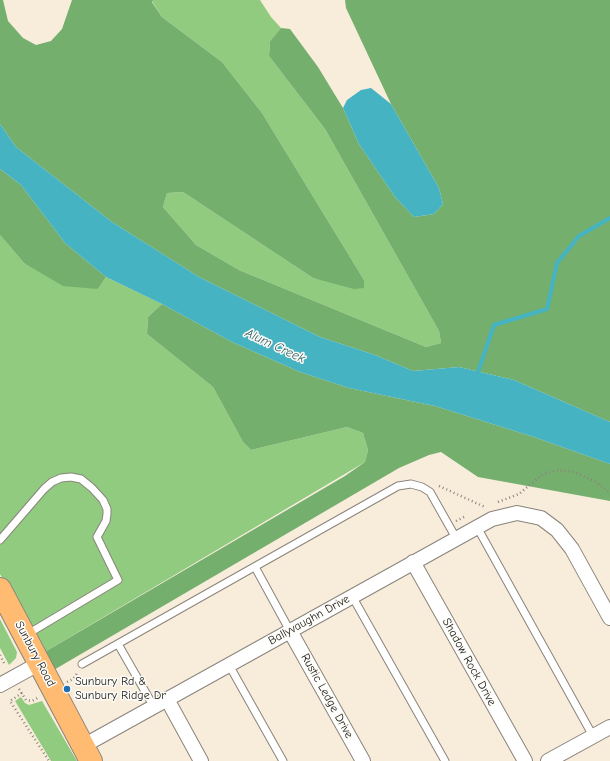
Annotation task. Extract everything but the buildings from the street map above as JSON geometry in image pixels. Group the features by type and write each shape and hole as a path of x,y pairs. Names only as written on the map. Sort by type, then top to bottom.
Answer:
{"main road":[{"name":"Sunbury Road","path":"0,589 87,753"}],"street":[{"name":"Ballyvaughn Drive","path":"87,753 167,699 492,518 517,513 541,518 557,530 572,549 610,618"},
{"name":"Shadow Rock Drive","path":"413,562 525,761"},
{"name":"Rustic Ledge Drive","path":"290,631 363,761"},
{"path":"0,685 40,663"},
{"path":"167,699 201,761"},
{"path":"548,761 610,727"}],"lane":[{"path":"0,540 44,489 52,482 61,478 71,477 81,479 103,500 107,509 108,514 106,521 97,537 118,580 25,635"},
{"path":"82,664 398,486 410,484 422,486 430,492 456,538"},
{"path":"477,527 593,736"},
{"path":"255,567 290,631"},
{"path":"352,596 445,761"},
{"path":"118,644 154,707"},
{"path":"229,664 283,761"}],"path":[{"path":"493,505 519,494 543,474 558,470 574,472 596,482 610,493"},
{"path":"0,655 5,665"},
{"path":"19,689 26,700 32,701 39,697"},
{"path":"22,693 10,701 49,761"}],"green space":[{"path":"0,0 3,0 8,21 23,38 36,45 51,41 62,29 72,0 153,0 152,2 162,17 222,62 262,113 364,280 364,288 354,289 313,278 183,192 167,193 163,207 196,245 239,270 426,347 441,343 439,331 325,129 269,56 270,41 281,28 290,29 318,67 343,108 359,144 395,197 414,217 434,214 443,204 439,188 391,104 346,8 345,0 610,0 610,422 514,380 459,367 413,371 375,355 320,337 199,277 112,222 16,147 0,124"},
{"path":"260,0 271,17 281,28 270,41 269,56 325,129 439,331 441,343 426,347 239,270 196,245 163,207 167,193 183,192 313,278 364,288 364,280 262,113 222,62 162,17 152,1"},
{"path":"0,169 21,185 65,243 106,277 98,289 63,286 24,263 0,235"},
{"path":"0,235 24,263 98,289 106,277 162,304 148,317 147,334 213,387 243,442 251,450 347,427 363,433 368,450 365,462 43,653 0,574"},
{"path":"162,304 232,342 300,372 349,388 435,406 534,437 610,464 610,501 478,477 441,452 429,455 399,468 52,671 43,653 345,476 365,462 368,450 363,433 347,427 251,450 243,442 213,387 147,334 148,317"},
{"path":"0,619 17,652 16,658 9,665 0,648"},
{"path":"21,697 25,703 29,705 42,701 77,761 51,761 15,701"}],"water":[{"path":"371,88 391,104 439,188 443,204 434,214 414,217 395,197 359,144 343,108 347,100 361,90"},
{"name":"Alum Creek","path":"0,124 16,147 112,222 199,277 320,337 375,355 413,371 459,367 514,380 610,422 610,464 534,437 435,406 349,388 300,372 232,342 162,304 106,277 65,243 21,185 0,169"}],"waterway":[{"path":"478,372 494,325 547,309 557,263 579,236 610,218"}],"place":[{"name":"Sunbury Rd & Sunbury Ridge Dr","path":"67,689"}]}
